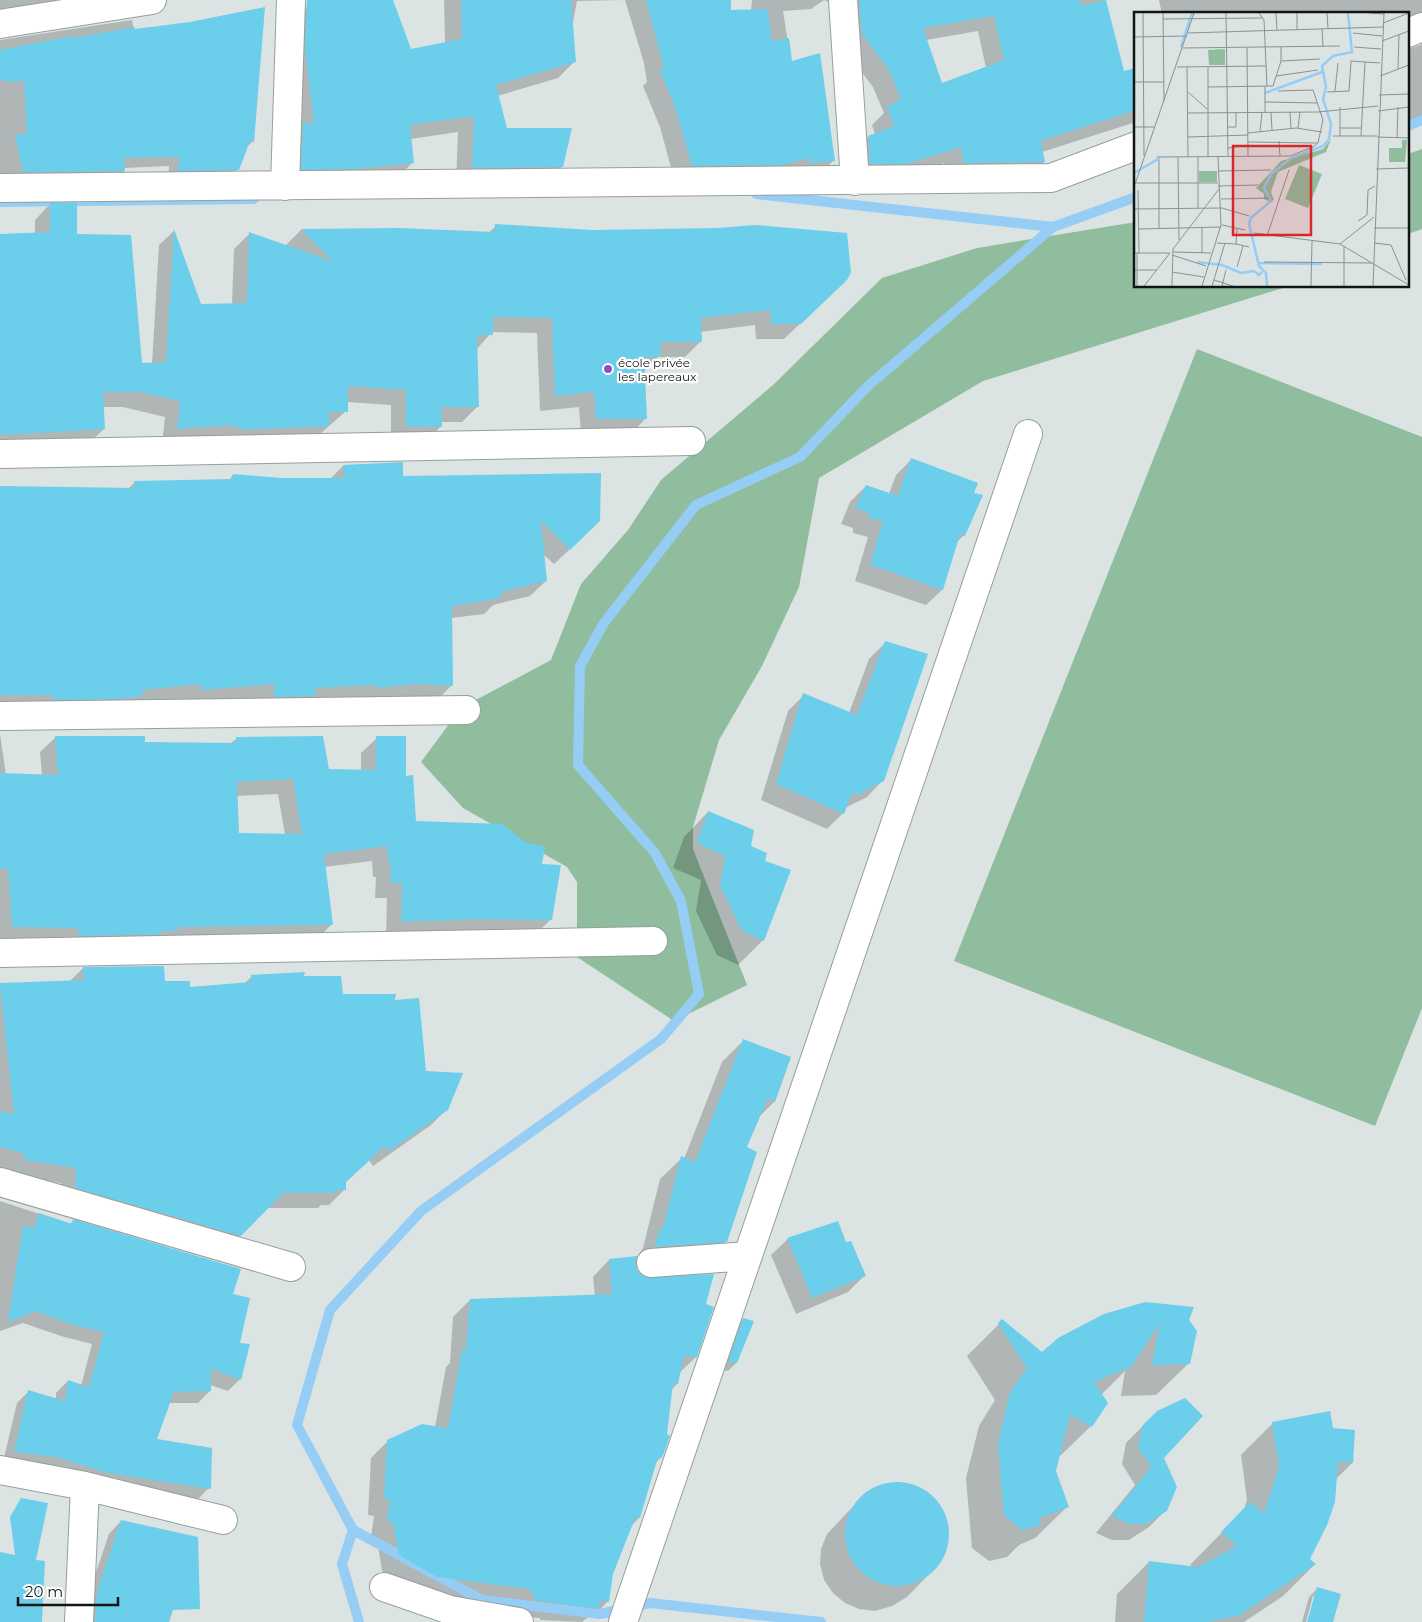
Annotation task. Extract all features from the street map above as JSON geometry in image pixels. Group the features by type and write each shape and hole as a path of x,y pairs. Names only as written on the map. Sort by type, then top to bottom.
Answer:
{"street":[{"path":"0,24 152,0"},
{"path":"285,186 291,0"},
{"path":"843,0 855,181"},
{"path":"1410,32 1422,27"},
{"path":"0,188 1050,178 1134,147"},
{"path":"623,1622 1028,434"},
{"path":"0,454 691,441"},
{"path":"0,716 466,710"},
{"path":"0,954 653,940"},
{"path":"0,1182 291,1267"},
{"path":"651,1263 748,1256"},
{"path":"0,1470 85,1486 223,1520"},
{"path":"79,1622 85,1486"},
{"path":"384,1587 450,1610 519,1622"}],"green space":[{"path":"1422,149 1422,229 1410,233 1410,153"},
{"path":"1134,222 1134,288 1283,288 983,381 819,478 799,587 762,666 719,740 693,827 693,849 747,985 674,1021 577,957 577,882 567,867 463,808 421,762 461,708 551,660 581,584 628,530 661,480 773,385 882,278 977,248"},
{"path":"1197,349 1422,437 1422,1008 1375,1126 954,961"}],"building":[{"path":"307,0 393,0 411,49 462,39 461,0 571,0 576,62 496,85 507,128 572,128 563,167 472,168 474,116 410,125 414,163 354,169 301,170 303,123 314,123 305,48"},
{"path":"646,0 731,0 731,10 768,9 772,41 789,38 792,61 820,53 835,161 809,163 809,158 781,165 692,166 676,110 659,68 664,68"},
{"path":"859,0 1080,0 1081,6 1106,0 1124,71 1134,68 1134,111 1041,141 1045,162 963,163 961,147 906,164 870,164 868,136 894,126 887,107 901,99 889,70 862,34","holes":["994,16 1004,60 942,83 923,28"]},
{"path":"265,7 254,142 250,141 239,170 178,171 179,157 124,158 125,171 23,172 15,135 27,133 24,81 4,82 4,80 0,80 0,50 73,36 74,38 135,27 135,29 190,22"},
{"path":"50,203 77,203 77,234 131,235 142,363 166,362 174,229 201,304 247,303 249,232 332,261 301,229 400,228 494,232 495,224 592,230 718,228 755,225 847,233 851,272 847,280 801,324 771,324 770,310 701,318 702,342 661,342 660,357 644,357 647,419 596,419 594,392 555,396 552,318 493,317 493,335 477,335 479,407 441,407 442,427 406,426 406,390 348,386 348,412 329,412 329,426 240,430 241,427 232,427 232,425 177,429 180,401 139,392 103,392 105,429 0,435 0,234 50,232"},
{"path":"911,458 978,483 974,493 983,495 965,536 960,534 943,590 870,565 883,521 868,517 868,512 855,508 866,485 898,496"},
{"path":"403,462 403,476 601,473 600,521 570,550 541,521 547,581 501,592 501,598 452,606 453,686 416,684 376,688 376,685 315,688 316,696 274,697 274,684 201,690 201,684 142,690 143,696 117,699 53,700 53,695 0,695 0,486 135,488 134,481 232,479 233,474 282,478 344,478 343,465"},
{"path":"885,641 928,654 884,781 857,795 852,793 844,814 776,784 803,693 857,715"},
{"path":"55,736 145,736 145,742 236,743 236,737 323,736 329,769 376,770 376,736 406,736 406,776 413,775 416,821 502,824 525,842 545,847 542,864 561,865 552,920 476,919 401,922 402,883 390,883 391,862 388,862 387,846 324,854 333,925 177,927 178,931 161,931 162,934 79,936 78,929 75,928 12,927 8,869 0,868 0,773 58,775","holes":["293,779 302,834 239,833 237,782"]},
{"path":"708,811 754,830 751,846 767,853 765,861 791,870 764,941 742,931 720,885 725,856 697,843"},
{"path":"164,966 165,981 190,981 190,987 251,982 251,975 305,972 304,976 341,976 343,994 396,994 395,1000 419,998 426,1071 463,1073 448,1110 389,1151 385,1146 346,1182 346,1190 338,1190 335,1193 283,1193 241,1236 75,1188 76,1168 24,1160 23,1153 0,1147 0,1111 14,1115 0,983 84,980 83,967"},
{"path":"743,1039 791,1057 775,1102 768,1098 747,1147 757,1152 727,1242 654,1247 661,1228 663,1228 681,1156 695,1162"},
{"path":"39,1213 72,1224 73,1219 241,1269 233,1294 250,1298 240,1343 250,1344 241,1380 211,1369 211,1391 174,1392 157,1439 212,1448 211,1489 103,1472 57,1457 14,1452 28,1390 65,1401 68,1380 89,1387 104,1332 73,1325 35,1311 8,1322 23,1225 34,1229"},
{"path":"838,1221 846,1242 851,1241 866,1276 812,1298 787,1238"},
{"path":"637,1256 635,1264 638,1271 645,1277 714,1274 706,1304 714,1307 697,1357 684,1356 678,1384 673,1383 667,1434 670,1436 662,1458 658,1457 640,1518 636,1517 634,1521 613,1574 609,1602 602,1600 597,1609 534,1600 534,1592 529,1592 529,1589 437,1577 399,1555 393,1523 387,1521 390,1499 384,1499 387,1440 422,1424 448,1428 462,1349 466,1350 470,1299 612,1294 609,1259"},
{"path":"1145,1302 1194,1307 1189,1320 1197,1331 1190,1364 1152,1365 1160,1323 1131,1367 1094,1382 1108,1403 1092,1427 1070,1415 1056,1471 1069,1507 1040,1518 1041,1525 1022,1530 1004,1515 998,1445 1010,1392 1027,1368 998,1323 1002,1319 1042,1352 1058,1338 1104,1314"},
{"path":"743,1318 754,1321 737,1363 728,1362"},
{"path":"1185,1398 1203,1416 1164,1458 1177,1487 1167,1511 1146,1524 1129,1524 1112,1516 1151,1467 1138,1447 1142,1426 1157,1411"},
{"path":"1330,1411 1333,1428 1355,1430 1353,1463 1338,1462 1335,1502 1327,1525 1310,1559 1316,1564 1240,1615 1206,1622 1144,1622 1149,1561 1198,1567 1237,1546 1221,1532 1250,1502 1264,1513 1279,1467 1272,1422"},
{"path":"897,1482 917,1486 934,1497 945,1514 949,1534 945,1554 934,1571 917,1582 897,1586 877,1582 860,1571 849,1554 845,1534 849,1514 860,1497 877,1486"},
{"path":"21,1498 48,1503 36,1560 45,1561 42,1622 0,1622 0,1552 15,1555 10,1517"},
{"path":"121,1520 198,1537 200,1609 173,1610 169,1622 95,1622 97,1592"},
{"path":"1317,1587 1341,1594 1333,1622 1307,1622"}],"waterway":[{"path":"1410,125 1422,120"},
{"path":"756,194 1053,227"},
{"path":"359,1622 342,1564 353,1530 297,1425 330,1310 421,1211 661,1039 699,994 681,901 655,853 578,765 580,666 604,623 696,505 800,457 868,386 1053,227 1134,198"},
{"path":"0,202 254,199"},
{"path":"353,1530 482,1600 600,1614 650,1603 821,1622"}],"place":[{"name":"école privée les lapereaux","path":"608,369"}]}
